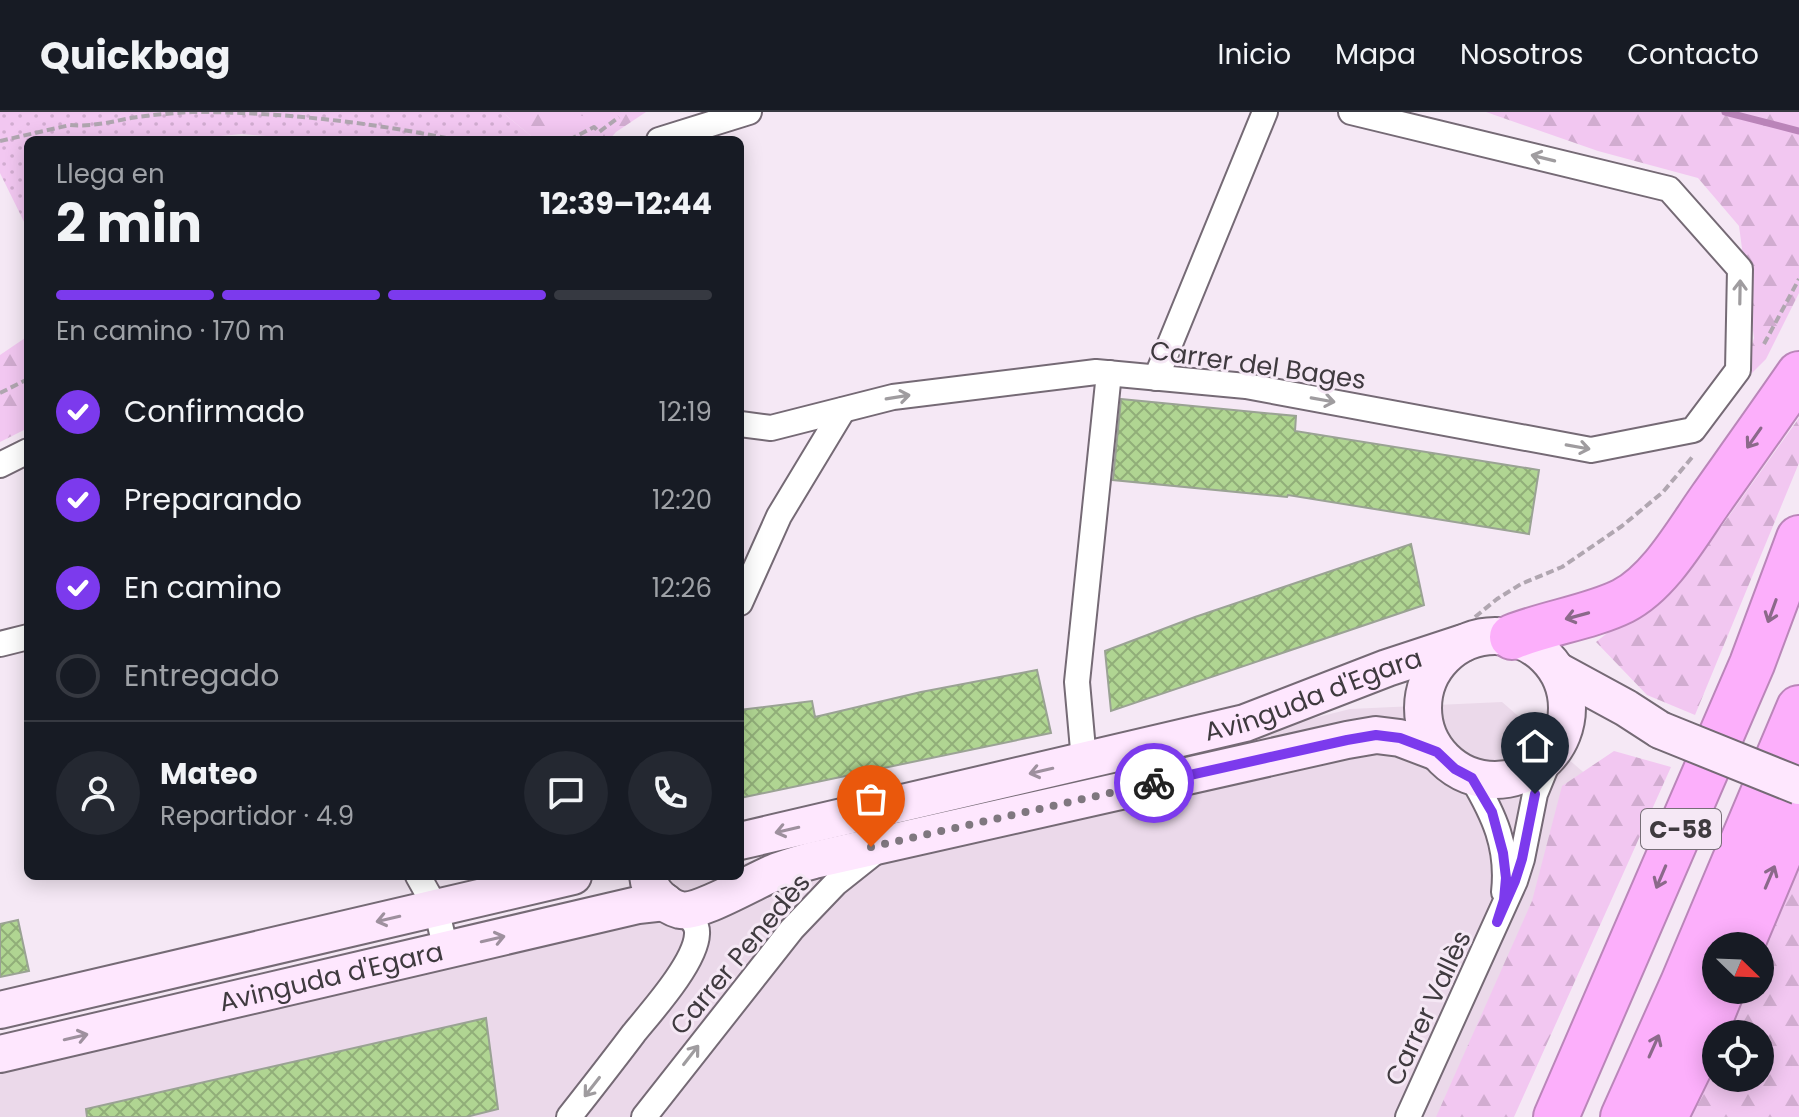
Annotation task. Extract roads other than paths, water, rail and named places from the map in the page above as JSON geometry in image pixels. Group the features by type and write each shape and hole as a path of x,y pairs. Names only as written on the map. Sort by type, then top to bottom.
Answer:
{"highway":[{"path":"1512,637 1623,601 1647,584 1671,556 1799,374"},
{"name":"C-58","path":"1556,1117 1752,664 1799,538"},
{"name":"C-58","path":"1623,1117 1799,708"},
{"path":"1747,932 1799,808"},
{"path":"1665,1117 1716,1004"}],"street":[{"path":"672,136 749,112"},
{"path":"1156,378 1265,112"},
{"name":"Carrer del Bages","path":"744,425 771,428 893,397 1096,372 1246,386 1591,450 1693,430 1738,370 1740,269 1669,189 1351,112"},
{"path":"1084,761 1077,682 1109,373"},
{"path":"744,594 779,516 843,410"},
{"path":"0,465 24,453"},
{"path":"1558,744 1568,708 1564,683 1558,671 1542,652 1512,637 1467,631 1442,658 1429,678 1422,702 1426,728 1437,752 1455,769 1472,778 1497,781 1519,777 1541,765 1558,744 1591,724 1660,730"},
{"name":"Avinguda d'Egara","path":"744,840 1245,723 1387,668 1467,631"},
{"path":"0,644 24,638"},
{"path":"1558,671 1660,730 1799,786"},
{"name":"Avinguda d'Egara","path":"744,879 814,860 1347,740 1376,735 1400,738 1437,752"},
{"name":"Carrer Vallès","path":"1408,1117 1519,870 1535,794 1558,744"},
{"name":"Carrer Vallès","path":"1472,778 1492,812 1503,853 1506,878 1504,900 1497,922"},
{"name":"Carrer Penedès","path":"644,1117 792,929 836,883 868,856 892,842"},
{"path":"420,880 436,908 446,950"},
{"name":"Avinguda d'Egara","path":"0,1010 556,880"},
{"name":"Avinguda d'Egara","path":"0,1054 741,880"},
{"name":"Carrer Penedès","path":"569,1117 689,959 698,932 687,893"}],"waterway":[{"path":"1725,112 1799,131"}]}
